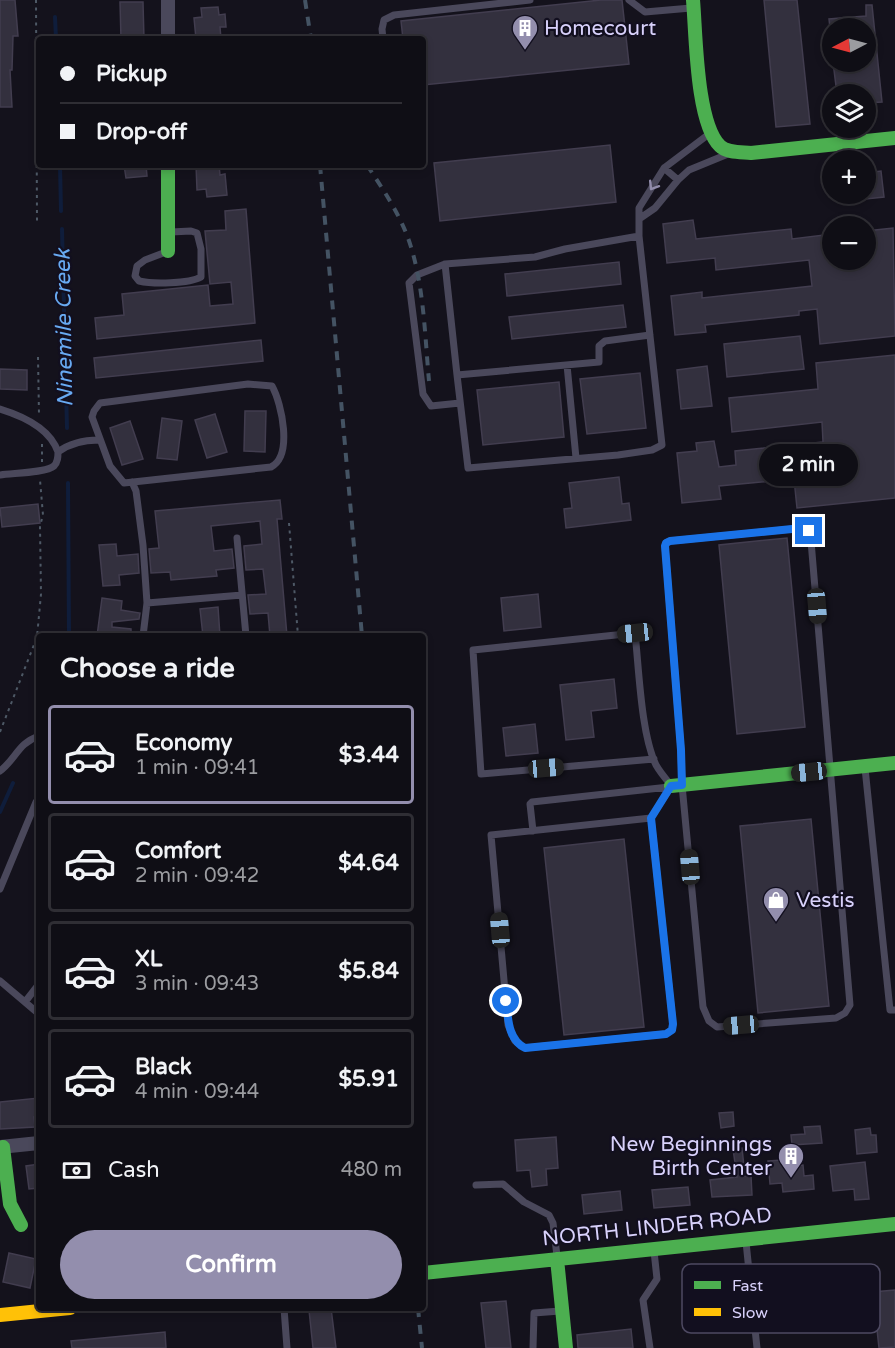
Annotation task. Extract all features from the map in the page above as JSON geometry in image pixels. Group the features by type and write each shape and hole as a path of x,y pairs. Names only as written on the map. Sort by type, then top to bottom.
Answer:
{"street":[{"path":"168,0 168,36"},
{"path":"693,4 704,114 711,133 719,145 732,152 751,153 895,138"},
{"path":"168,168 168,251"},
{"path":"677,786 895,764"},
{"path":"21,1225 10,1204 2,1147 36,1143"},
{"name":"NORTH LINDER ROAD","path":"426,1273 895,1224"},
{"path":"557,1259 566,1348"},
{"path":"0,1316 44,1311"}],"lane":[{"path":"383,36 384,20 394,15 530,0"},
{"path":"629,0 645,12 693,4"},
{"path":"445,264 468,468 652,450 662,445 639,236 639,208 664,168 711,133"},
{"path":"639,219 656,208 689,170 732,152"},
{"path":"664,168 678,180"},
{"path":"168,232 197,232 201,249 201,277 195,280 170,282 139,281 135,276 137,266 145,260 168,251"},
{"path":"460,403 431,406 423,394 409,283 417,275 445,264 535,257 565,249 639,236"},
{"path":"457,375 599,362 599,346 605,341 650,335"},
{"path":"567,365 576,458"},
{"path":"248,384 272,387 277,396 284,452 276,464 271,467 124,483 114,473 99,440 92,417 97,406 106,401 248,384"},
{"path":"0,409 26,419 40,428 55,443 59,456 55,465 42,470 0,475"},
{"path":"58,452 77,442 99,440"},
{"path":"132,482 136,490 143,545 147,603 143,633"},
{"path":"806,529 810,535 830,770 850,1005 845,1013 836,1018 717,1027 709,1021 703,1007 677,786 666,543 806,529"},
{"path":"237,538 246,633"},
{"path":"147,603 242,595"},
{"path":"654,759 481,774 473,650 635,633 647,738 654,759 677,786"},
{"path":"0,771 20,747 36,737"},
{"path":"865,766 890,1010 895,1010"},
{"path":"651,818 672,1030 666,1034 525,1048 515,1041 508,1025 491,835 651,818 677,786"},
{"path":"533,831 530,804 532,802 677,786"},
{"path":"0,889 36,802"},
{"path":"0,981 36,1011"},
{"path":"25,1002 36,988"},
{"path":"476,1185 503,1184 524,1203 549,1215 553,1223 557,1259"},
{"path":"746,1239 749,1264"},
{"path":"650,1348 644,1300 657,1279 654,1249"},
{"path":"533,1348 534,1313 562,1310"},
{"path":"284,1311 287,1348"},
{"path":"755,1333 757,1348"}],"path":[{"path":"36,0 36,36"},
{"path":"37,168 37,221"},
{"path":"37,633 41,594 40,526 44,515 40,480 42,470 38,357"},
{"path":"289,524 298,633"},
{"path":"0,732 36,640"}],"building":[{"path":"0,0 15,0 18,36 13,36 12,70 10,70 12,107 0,107"},
{"name":"Homecourt","path":"601,0 622,0 629,64 426,85 426,36 403,36 401,21"},
{"path":"764,0 797,0 810,124 776,127"},
{"path":"120,2 143,2 144,36 121,36"},
{"path":"866,5 872,5 873,18 841,18 866,16"},
{"path":"218,7 219,15 225,14 226,27 220,27 221,36 196,36 194,18 202,17 201,8"},
{"path":"876,44 882,102 876,102 876,84 836,84 834,72 876,72"},
{"path":"610,145 616,202 440,221 434,163"},
{"path":"124,168 146,168 147,176 126,178"},
{"path":"196,168 219,168 220,175 225,174 227,195 207,197 206,189 197,190"},
{"path":"881,171 884,197 876,198 876,172"},
{"path":"246,209 255,323 97,339 95,318 124,315 122,294 208,285 210,306 233,304 231,282 210,284 205,231 226,230 225,211"},
{"path":"693,220 696,239 791,229 792,239 822,235 822,270 876,270 876,230 893,228 895,336 820,344 817,309 799,311 799,315 705,325 706,332 675,335 671,296 702,292 702,298 812,286 809,260 716,270 715,258 667,263 663,224"},
{"path":"619,262 621,284 507,296 505,274"},
{"path":"623,305 626,327 512,339 509,317"},
{"path":"800,336 804,369 727,377 724,344"},
{"path":"261,340 263,361 96,378 94,358"},
{"path":"895,355 895,498 797,508 794,479 719,486 721,499 682,503 677,453 697,451 696,443 714,441 719,467 736,465 735,451 823,442 822,422 732,432 729,398 818,389 816,363"},
{"path":"707,366 712,406 681,409 677,370"},
{"path":"0,369 27,370 27,390 0,389"},
{"path":"640,373 646,428 587,434 580,379"},
{"path":"559,382 564,437 483,445 477,390"},
{"path":"245,411 266,411 265,452 244,451"},
{"path":"215,414 227,452 207,458 195,420"},
{"path":"162,418 182,421 177,460 157,458"},
{"path":"130,421 143,459 122,465 110,428"},
{"path":"619,477 622,504 629,503 631,520 566,528 564,509 572,508 569,483"},
{"path":"280,500 282,519 277,519 287,633 270,633 268,613 250,614 248,595 266,594 263,569 246,570 244,548 244,546 262,544 260,521 211,526 214,551 232,549 234,568 216,570 217,576 171,580 170,572 151,573 149,549 159,548 155,511"},
{"path":"38,504 40,523 2,527 0,508"},
{"path":"787,538 805,727 737,734 719,545"},
{"path":"116,544 117,556 138,554 139,573 119,575 120,585 103,586 99,545"},
{"path":"538,594 541,627 504,631 501,598"},
{"path":"102,598 122,601 121,610 140,613 139,619 112,622 112,627 131,629 131,633 97,633"},
{"path":"218,607 220,633 203,633 200,609"},
{"path":"614,679 617,708 591,711 594,737 566,740 560,685"},
{"path":"535,724 538,753 506,756 503,728"},
{"path":"811,819 829,1006 758,1013 740,826"},
{"path":"624,839 644,1027 564,1035 544,848"},
{"path":"36,1098 35,1127 0,1129 0,1102"},
{"path":"733,1112 734,1126 721,1128 719,1113"},
{"path":"820,1126 822,1143 792,1145 791,1135 805,1134 804,1127"},
{"path":"870,1128 871,1135 876,1135 877,1152 857,1154 855,1130"},
{"path":"556,1137 558,1168 546,1169 547,1185 532,1187 530,1170 517,1171 515,1140"},
{"path":"742,1148 745,1176 751,1176 752,1195 712,1197 710,1180 737,1177 733,1149"},
{"name":"New Beginnings Birth Center","path":"783,1160 784,1167 803,1165 804,1176 813,1175 814,1189 783,1192 782,1183 770,1184 768,1161"},
{"path":"865,1162 869,1199 855,1200 854,1189 833,1191 830,1166"},
{"path":"36,1164 36,1188 29,1189 26,1166"},
{"path":"688,1187 690,1205 654,1208 652,1190"},
{"path":"620,1191 622,1210 584,1214 582,1195"},
{"path":"9,1253 36,1259 30,1288 3,1282"},
{"path":"895,1290 895,1347 879,1348 877,1333 880,1333 880,1291"},
{"path":"506,1301 511,1348 486,1348 481,1303"},
{"path":"309,1311 331,1311 336,1348 313,1348"},
{"path":"631,1329 633,1348 578,1348 577,1335"},
{"path":"165,1332 166,1348 72,1348 71,1341"}],"waterway":[{"name":"Ninemile Creek","path":"55,17 56,36"},
{"name":"Ninemile Creek","path":"60,168 61,211"},
{"name":"Ninemile Creek","path":"62,229 67,428"},
{"name":"Ninemile Creek","path":"68,483 69,633"},
{"name":"Ninemile Creek","path":"0,812 13,783"}],"railway":[{"path":"305,0 311,36"},
{"path":"320,168 362,633"},
{"path":"369,168 398,215 411,247 421,296 429,381"},
{"path":"418,1311 422,1348"}],"traffic: fast":[{"path":"693,0 702,98 706,118 720,146 734,152 751,153 895,138"},
{"path":"168,168 168,251"},
{"path":"671,786 895,763"},
{"path":"3,1147 10,1204 21,1225"},
{"path":"426,1273 895,1224"},
{"path":"557,1259 566,1348"}],"traffic: slow":[{"path":"0,1315 40,1311"}],"place":[{"name":"Homecourt","path":"525,51"},
{"name":"Vestis","path":"776,923"},
{"name":"New Beginnings Birth Center","path":"791,1179"}],"route":[{"path":"506,1001 511,1033 515,1041 525,1048 666,1034 672,1030 651,818 671,786 682,785 665,546 670,541 802,528 809,531"}]}
